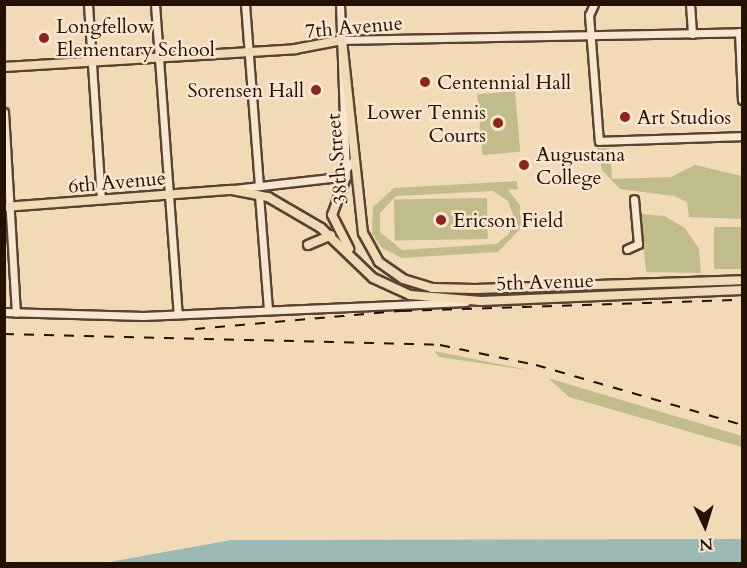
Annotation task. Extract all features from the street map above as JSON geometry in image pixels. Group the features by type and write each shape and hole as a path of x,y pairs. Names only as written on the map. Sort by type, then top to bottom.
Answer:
{"main road":[{"name":"7th Avenue","path":"4,67 249,51 342,40"},
{"name":"38th Street","path":"342,40 363,233 386,267"},
{"path":"346,176 332,221 358,264"},
{"name":"6th Avenue","path":"7,206 232,190 259,195 286,205 331,235 358,264"},
{"path":"308,245 331,235"},
{"name":"5th Avenue","path":"358,264 400,293 481,301 742,291"},
{"name":"5th Avenue","path":"386,267 422,286 453,289 742,280"}],"street":[{"path":"88,4 101,198"},
{"path":"155,4 177,314"},
{"path":"245,4 259,184"},
{"name":"38th Street","path":"340,4 346,176"},
{"path":"594,4 590,37 599,141 742,136"},
{"path":"690,4 692,34"},
{"name":"7th Avenue","path":"342,40 552,32 590,37 741,32"},
{"path":"741,32 742,100"},
{"path":"4,112 7,206 16,313"},
{"path":"346,176 354,158"},
{"name":"6th Avenue","path":"232,190 259,184 346,176"},
{"path":"259,195 268,310"},
{"path":"627,249 638,244 634,200"},
{"path":"4,312 177,314 354,303 481,301"}],"shaded area":[{"name":"Lower Tennis Courts","path":"515,91 520,152 482,155 477,94"},
{"path":"597,148 610,148 612,179 671,177 695,165 742,176 742,219 689,217 687,202 674,196 620,189 602,170"},
{"path":"517,181 518,189 508,190 520,205 521,228 498,252 402,258 382,248 372,234 373,207 394,188","holes":["493,191 508,201 514,217 509,234 496,244 402,250 380,232 380,213 396,196"]},
{"name":"Ericson Field","path":"487,198 488,239 395,241 394,200"},
{"path":"640,214 664,216 685,228 699,249 701,273 646,272"},
{"path":"714,227 742,227 742,269 714,269"},
{"path":"434,351 533,371 439,357"},
{"path":"548,378 742,436 742,447 569,397"}],"water":[{"path":"742,539 742,564 104,563 231,540"}],"railway":[{"path":"195,329 402,311 742,300"},
{"path":"4,334 440,345 536,365 742,425"}],"place":[{"name":"Longfellow Elementary School","path":"44,38"},
{"name":"Centennial Hall","path":"425,82"},
{"name":"Sorensen Hall","path":"316,90"},
{"name":"Art Studios","path":"625,117"},
{"name":"Lower Tennis Courts","path":"498,123"},
{"name":"Augustana College","path":"524,165"},
{"name":"Ericson Field","path":"441,220"}]}
